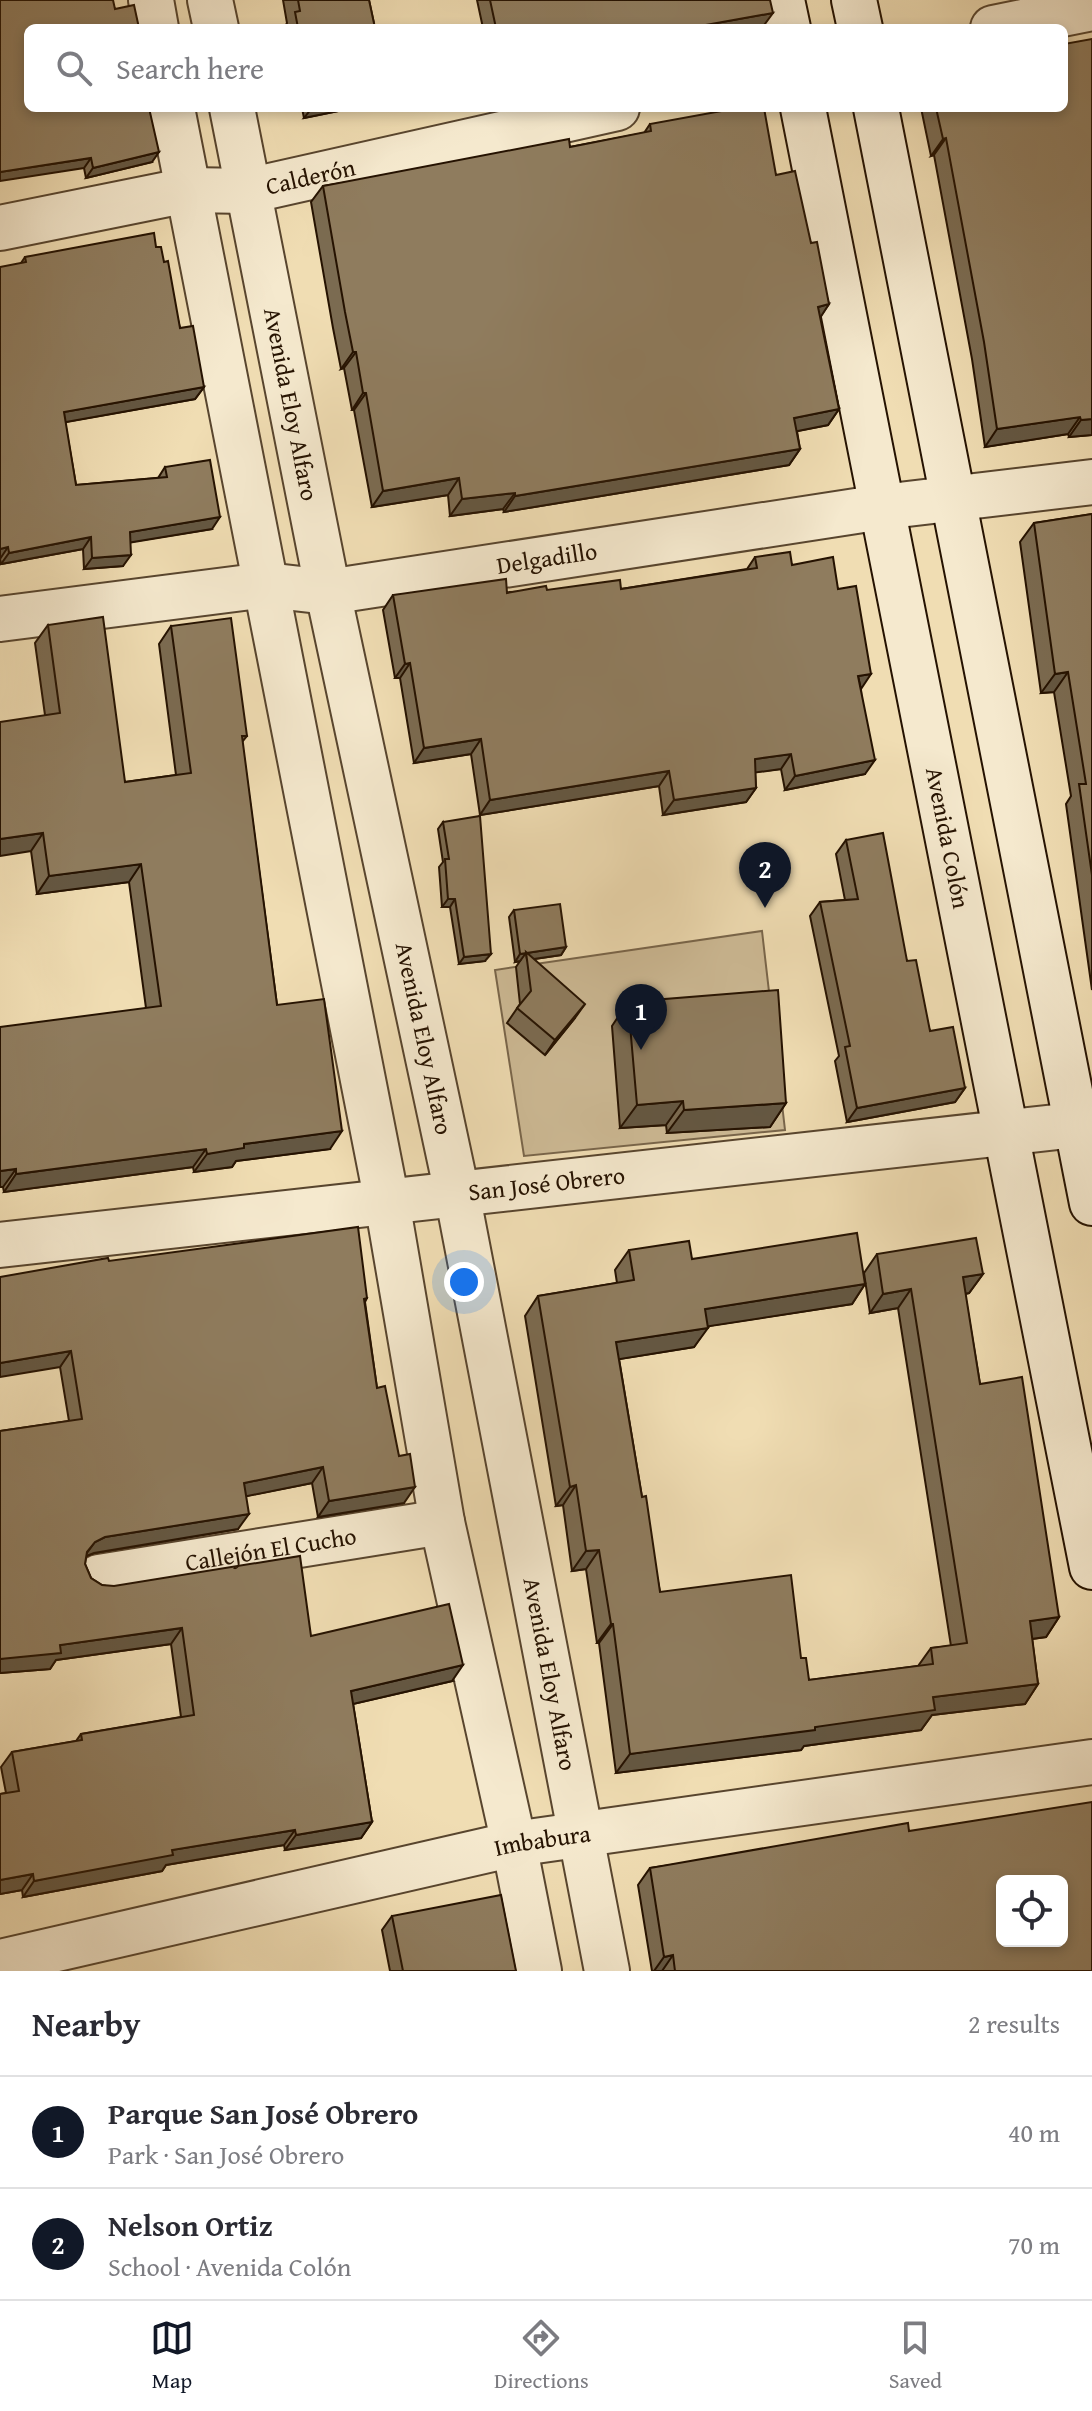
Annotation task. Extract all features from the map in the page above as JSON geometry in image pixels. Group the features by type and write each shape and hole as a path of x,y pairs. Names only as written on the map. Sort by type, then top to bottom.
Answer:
{"street":[{"path":"151,0 155,24"},
{"path":"210,0 215,24"},
{"path":"782,0 787,24"},
{"path":"854,0 859,24"},
{"path":"1013,24 1092,8"},
{"path":"173,112 387,1202 442,1522 539,1971"},
{"name":"Avenida Eloy Alfaro","path":"233,112 328,592 457,1193 607,1971"},
{"name":"Calderón","path":"0,228 188,190 248,191 599,112"},
{"name":"Avenida Colón","path":"804,112 1092,1567"},
{"path":"877,112 953,499 1084,1124 1092,1203"},
{"name":"Delgadillo","path":"0,619 266,585 328,592 882,507 1092,482"},
{"name":"San José Obrero","path":"0,1245 1084,1124"},
{"name":"Callejón El Cucho","path":"99,1577 442,1522"},
{"name":"Imbabura","path":"0,1962 514,1844 1092,1762"}],"shaded area":[{"path":"762,931 785,1130 524,1156 495,970"}],"building":[{"path":"0,0 113,0 115,9 134,5 138,24 24,24 24,112 150,112 159,152 93,168 91,158 0,172"},
{"path":"298,0 369,0 374,24 297,24 295,12 300,11"},
{"path":"490,0 770,0 773,13 711,24 495,24"},
{"path":"1092,39 1092,419 1081,420 1080,417 997,429 946,138 943,139 937,112 1068,112 1068,43"},
{"path":"716,112 765,112 776,175 795,171 811,243 817,242 829,304 818,307 839,409 794,418 800,449 515,496 515,493 462,499 459,478 383,491 366,393 363,393 345,312 323,186 569,139 570,147 651,131 650,124"},
{"path":"154,233 156,247 161,247 164,262 168,261 180,328 193,326 204,387 64,412 76,485 167,477 165,467 210,460 220,517 130,532 131,555 92,558 91,537 9,553 8,547 0,549 0,267 26,262 25,257"},
{"path":"1092,514 1092,875 1079,784 1086,784 1068,672 1055,674 1034,523"},
{"path":"790,552 792,565 833,557 838,589 856,586 871,674 858,676 875,760 795,776 791,754 755,759 756,788 674,800 669,771 490,800 481,739 424,748 410,663 405,664 393,595 506,579 507,593 546,586 547,590 620,580 621,589 757,568 755,557"},
{"path":"103,617 125,782 191,773 171,626 231,618 247,736 242,736 277,1005 324,999 342,1131 244,1144 244,1148 207,1154 206,1149 16,1174 16,1169 0,1171 0,1027 161,1006 141,864 49,876 43,833 0,839 0,722 60,713 48,625"},
{"path":"480,816 491,954 464,957 455,899 448,899 445,859 449,859 443,822"},
{"path":"883,833 907,961 916,960 930,1031 953,1027 965,1088 857,1108 845,1047 850,1046 820,902 858,899 846,840"},
{"path":"560,904 566,947 520,954 514,910"},
{"path":"526,952 585,1004 555,1040 517,1008 531,991"},
{"path":"778,990 786,1103 684,1110 683,1101 637,1105 628,1002"},
{"path":"358,1227 367,1298 364,1299 377,1388 385,1386 399,1456 410,1454 415,1487 329,1501 323,1467 244,1483 249,1514 105,1537 95,1542 87,1552 85,1564 91,1578 102,1585 114,1586 300,1556 311,1636 449,1604 463,1665 351,1691 372,1822 296,1835 295,1830 172,1850 173,1855 34,1881 33,1874 0,1880 0,1794 19,1791 12,1752 82,1740 81,1734 194,1715 182,1628 60,1645 61,1653 0,1659 0,1431 82,1419 71,1351 0,1363 0,1277 108,1258 109,1261"},
{"path":"857,1233 865,1284 705,1309 708,1328 616,1342 642,1497 646,1496 660,1592 791,1575 801,1658 806,1658 809,1680 933,1664 931,1648 967,1643 911,1289 883,1294 877,1254 976,1238 983,1274 963,1277 980,1384 1022,1377 1059,1617 1030,1621 1038,1684 933,1697 935,1710 815,1727 815,1730 630,1754 613,1624 599,1550 586,1551 576,1485 570,1487 538,1296 634,1280 629,1250 689,1241 692,1259"},
{"path":"1092,1802 1092,1971 675,1971 673,1955 664,1957 650,1868 908,1823 909,1831"},
{"path":"501,1895 516,1971 403,1971 392,1916"}],"place":[{"name":"Nelson Ortiz","path":"765,908"},
{"name":"Parque San José Obrero","path":"641,1050"}]}
